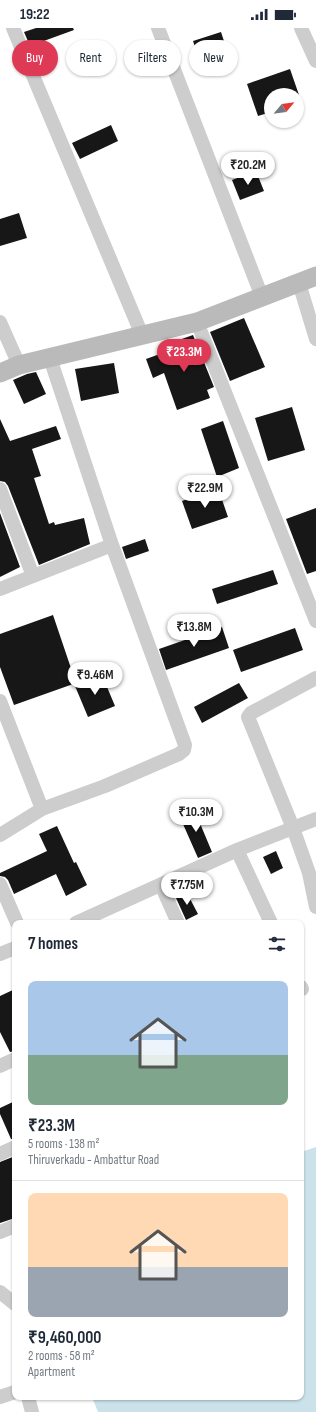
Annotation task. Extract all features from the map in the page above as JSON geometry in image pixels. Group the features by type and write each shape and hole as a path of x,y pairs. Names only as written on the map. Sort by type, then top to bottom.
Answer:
{"main road":[{"path":"0,373 19,365 197,322 308,280"}],"street":[{"path":"13,28 142,335"},
{"path":"158,28 165,50 262,297"},
{"path":"301,28 316,61"},
{"path":"308,280 316,339"},
{"path":"0,322 19,365"},
{"path":"197,322 316,621"},
{"path":"0,835 42,809 118,780 179,754 184,750 184,745 112,546 50,358"},
{"path":"0,490 33,576"},
{"path":"0,589 112,546"},
{"path":"316,678 251,713 248,717 309,873 316,907"},
{"path":"0,701 42,809"},
{"path":"97,919 161,885 237,850 316,818"},
{"path":"237,850 270,920"},
{"path":"0,884 16,920"},
{"path":"161,885 177,920"},
{"path":"0,954 12,949"},
{"path":"0,1066 12,1060"},
{"path":"0,1154 12,1148"},
{"path":"0,1232 12,1227"},
{"path":"0,1292 12,1302"},
{"path":"0,1397 12,1393"},
{"path":"29,1400 32,1412"}],"water":[{"path":"316,1147 316,1412 98,1412 93,1400 304,1400 304,1151"}],"building":[{"path":"36,28 73,28 74,30 46,40 27,40 24,32"},
{"path":"221,32 224,40 196,40"},
{"path":"290,69 297,88 264,88 264,114 258,116 247,84"},
{"path":"111,125 118,141 80,159 72,143"},
{"path":"256,171 264,191 240,200 232,180"},
{"path":"19,213 27,238 0,246 0,219"},
{"path":"244,318 265,367 230,381 210,332"},
{"path":"193,335 214,387 207,390 210,398 177,410 164,373 153,378 146,359 182,346 179,340"},
{"path":"114,363 119,393 81,401 75,369"},
{"path":"36,372 46,394 24,404 13,380"},
{"path":"292,407 305,450 268,461 255,418"},
{"path":"0,419 10,441 56,426 61,439 32,449 41,476 34,478 49,524 54,522 55,525 84,518 90,544 39,565 8,486 5,482 0,481"},
{"path":"223,421 239,468 217,477 201,429"},
{"path":"218,488 228,517 192,529 182,501"},
{"path":"316,508 316,571 307,574 286,519"},
{"path":"0,513 20,567 0,577"},
{"path":"145,539 149,551 126,559 122,547"},
{"path":"273,570 278,584 217,604 212,589"},
{"path":"53,615 76,683 14,705 0,667 0,634"},
{"path":"222,627 229,648 166,670 159,649"},
{"path":"295,628 303,650 241,672 233,650"},
{"path":"102,675 115,706 88,717 75,686"},
{"path":"239,683 248,698 202,723 194,707"},
{"path":"194,809 212,852 198,858 179,815"},
{"path":"57,826 74,863 76,862 87,885 66,896 56,874 14,894 8,880 5,877 0,876 0,873 47,851 39,834"},
{"path":"276,851 283,868 271,874 263,857"},
{"path":"187,893 198,914 186,920 176,898"},
{"path":"12,990 12,1052 10,1052 0,1032 0,996"},
{"path":"12,1102 12,1139 0,1114 0,1108"},
{"path":"12,1157 12,1219 0,1223 0,1162"}]}
